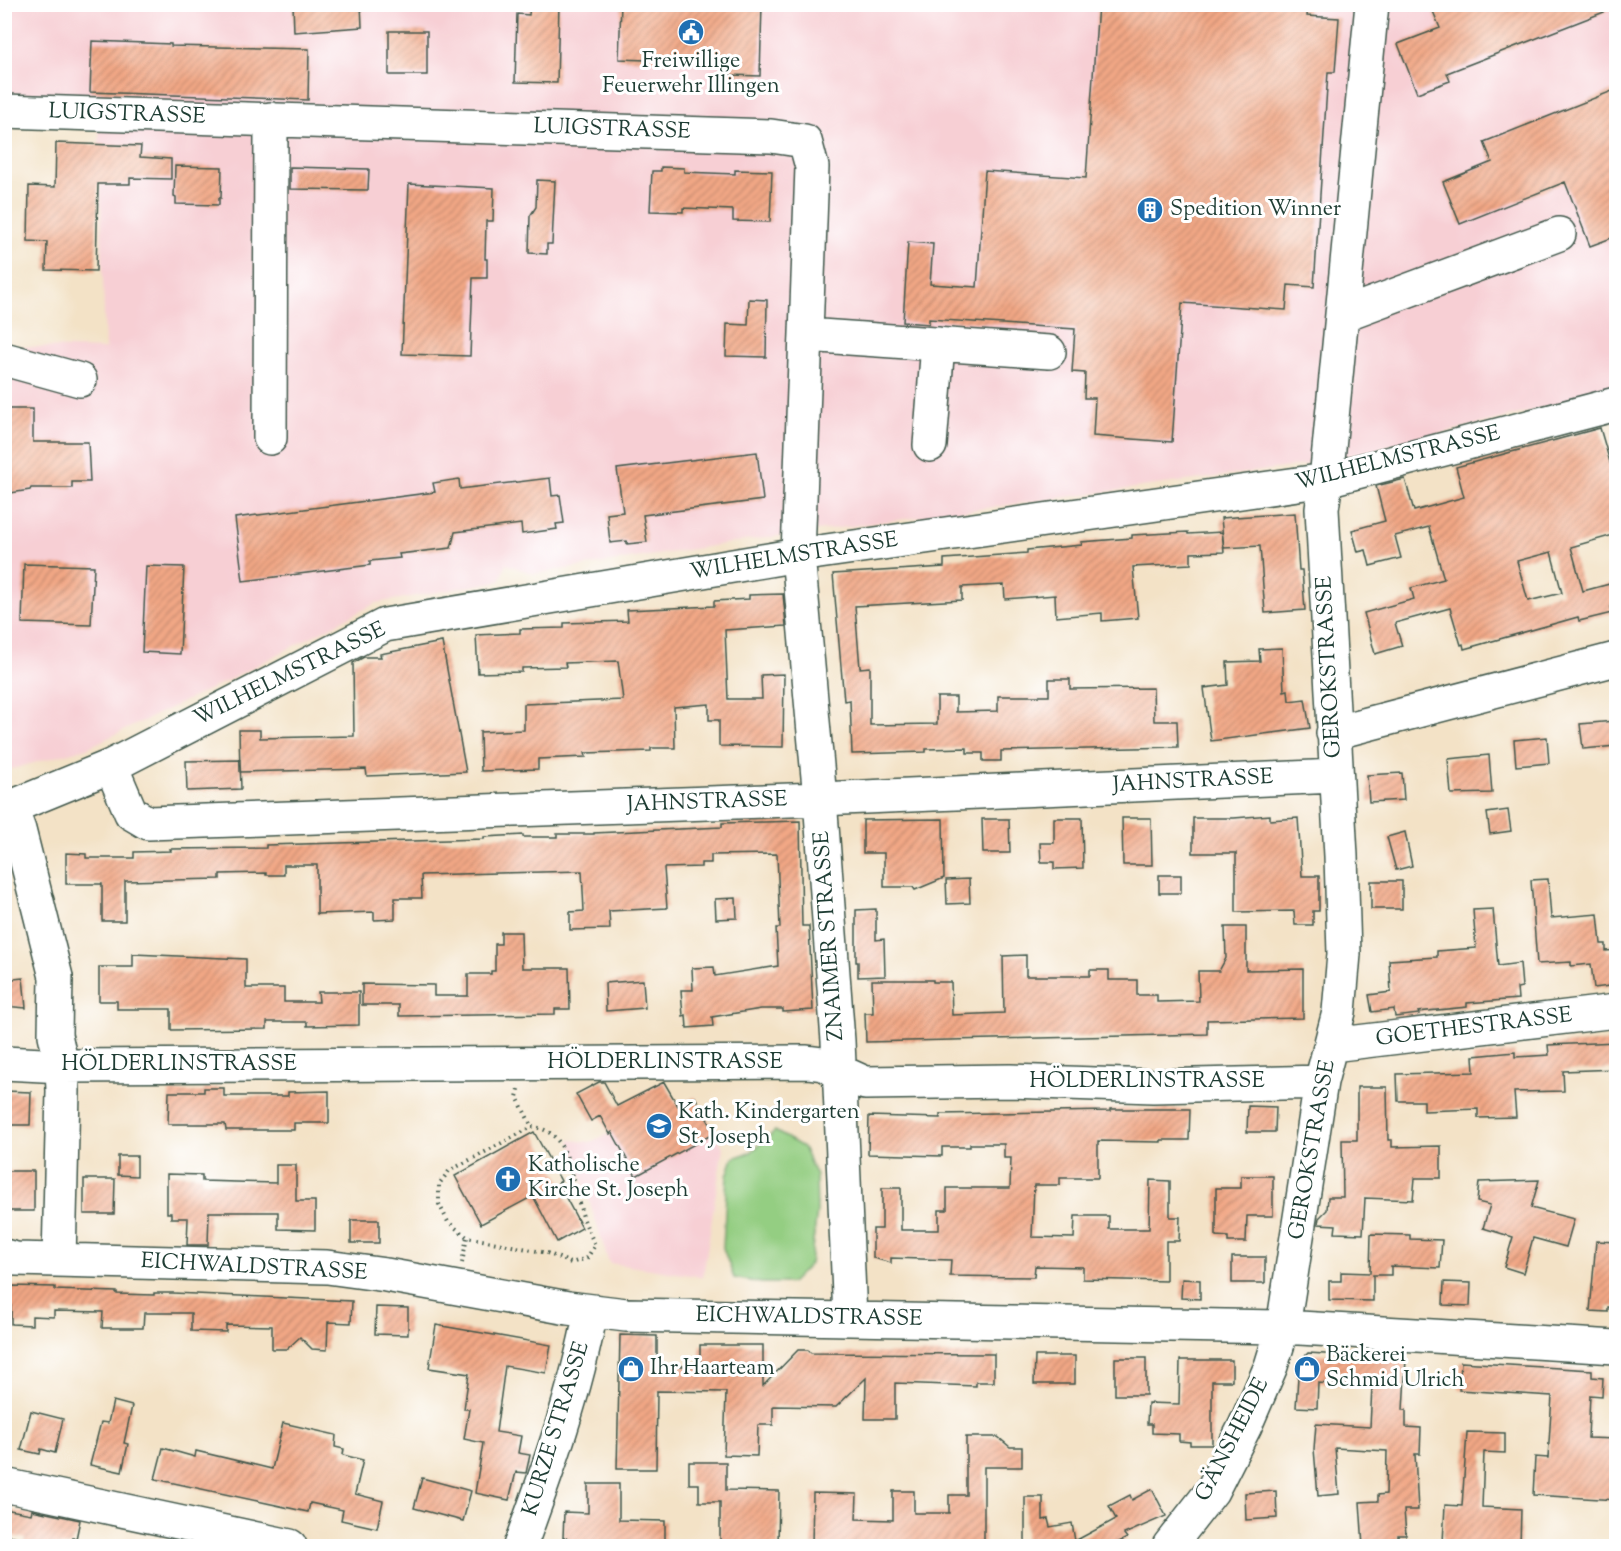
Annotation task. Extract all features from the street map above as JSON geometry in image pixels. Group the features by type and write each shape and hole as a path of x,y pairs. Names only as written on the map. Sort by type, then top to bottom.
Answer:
{"street":[{"name":"GEROKSTRASSE","path":"1283,1327 1321,1082 1339,1012 1344,954 1341,856 1322,509 1372,4"},
{"name":"LUIGSTRASSE","path":"4,111 771,135 805,141 812,167 798,555"},
{"path":"270,438 271,119"},
{"path":"1342,315 1559,234"},
{"path":"806,334 1048,352"},
{"path":"930,446 938,344"},
{"path":"4,359 80,380"},
{"name":"WILHELMSTRASSE","path":"8,809 111,766 385,625 798,555 1326,480 1617,404"},
{"name":"ZNAIMER STRASSE","path":"798,555 820,799 838,1041 850,1318"},
{"path":"1334,733 1617,659"},
{"name":"JAHNSTRASSE","path":"111,766 131,813 148,823 820,799 1336,776"},
{"path":"8,809 19,830 56,977 55,1035 62,1066 63,1091 59,1260"},
{"name":"GOETHESTRASSE","path":"1332,1045 1617,1011"},
{"name":"HÖLDERLINSTRASSE","path":"4,1063 62,1066 807,1062 823,1064 865,1083 1010,1081 1153,1086 1321,1082"},
{"name":"EICHWALDSTRASSE","path":"4,1256 16,1259 327,1267 626,1315 1283,1327 1617,1347"},
{"name":"KURZE STRASSE","path":"520,1546 547,1472 584,1348 591,1311"},
{"name":"GÄNSHEIDE","path":"1169,1546 1212,1491 1236,1445 1271,1366 1283,1327"},
{"path":"4,1485 275,1545"}],"path":[{"path":"523,1063 517,1097 532,1127"},
{"path":"532,1127 540,1127 555,1136 565,1151 581,1213 595,1245 587,1258 571,1263 547,1253 467,1237 448,1222 439,1204 439,1184 449,1171 532,1127"}],"shaded area":[{"path":"5,5 1616,5 1616,390 1305,465 750,540 534,574 506,564 500,581 376,603 231,679 87,748 5,771 5,346 105,349 98,96 5,94"},
{"path":"664,1081 678,1106 695,1097 723,1147 703,1277 609,1263 570,1140 590,1142 609,1134 600,1116"}],"green space":[{"path":"775,1131 803,1147 816,1176 817,1212 810,1264 791,1283 761,1283 734,1278 723,1248 727,1176 733,1158 751,1152"}],"building":[{"path":"293,4 361,4 362,27 294,32"},
{"path":"530,4 559,4 557,83 515,82 517,14 529,15"},
{"name":"Freiwillige Feuerwehr Illingen","path":"621,4 762,4 760,76 730,75 731,63 619,59"},
{"name":"Spedition Winner","path":"1098,4 1308,4 1307,16 1339,18 1335,72 1328,72 1314,287 1288,285 1286,310 1182,303 1172,442 1093,436 1095,398 1084,398 1085,373 1072,372 1075,329 929,319 929,324 903,322 908,242 933,244 930,284 977,287 985,171 1086,178"},
{"path":"1430,4 1617,4 1617,7 1447,73 1450,81 1417,93 1398,44 1440,28"},
{"path":"389,31 427,31 427,75 389,75"},
{"path":"92,41 171,44 171,46 309,49 308,100 90,92"},
{"path":"1617,89 1617,236 1590,246 1565,182 1460,224 1443,182 1492,162 1484,142"},
{"path":"56,143 141,146 140,157 171,159 171,179 130,178 130,184 98,184 96,271 46,270 47,242 28,241 29,186 55,187"},
{"path":"175,166 222,167 219,205 176,204"},
{"path":"290,167 369,169 368,190 290,189"},
{"path":"661,167 684,168 684,172 735,174 735,170 772,171 770,222 733,221 733,210 683,208 683,212 650,211 652,171 661,171"},
{"path":"537,180 555,181 552,244 547,244 547,254 529,253 530,216 536,207"},
{"path":"409,184 494,188 493,221 486,221 487,278 473,278 470,356 402,354"},
{"path":"749,299 767,300 766,357 726,356 727,324 748,325"},
{"path":"4,409 33,409 33,442 88,442 90,482 72,482 72,488 31,488 4,494"},
{"path":"1600,428 1617,486 1617,534 1571,547 1583,591 1617,582 1617,607 1611,607 1612,613 1579,621 1578,617 1464,649 1450,608 1395,623 1402,646 1375,654 1364,613 1414,599 1411,588 1444,579 1429,527 1395,536 1401,558 1370,566 1366,550 1358,552 1352,530 1385,521 1376,486 1405,479 1414,511 1464,497 1456,467","holes":["1551,552 1562,593 1528,601 1517,561"]},
{"path":"757,452 763,500 643,515 647,542 610,543 607,514 623,512 617,469"},
{"path":"550,478 552,496 560,495 564,523 556,524 557,529 522,534 521,524 455,532 451,548 399,554 400,558 370,561 370,565 243,581 235,518 435,492 433,483 459,479 460,489"},
{"path":"1295,513 1299,570 1302,570 1305,610 1265,613 1260,546 1224,548 1221,518"},
{"path":"1188,532 1188,534 1222,532 1224,552 1191,553 1191,564 1133,567 1138,618 1102,621 1102,613 1056,617 1055,595 1005,599 1004,585 962,587 962,600 855,606 860,668 870,667 870,725 937,724 937,697 956,697 956,712 998,711 998,696 1049,696 1049,679 1070,679 1070,689 1153,688 1154,721 1177,721 1178,747 1001,751 1001,761 983,761 983,753 967,753 967,748 926,749 926,752 852,754 850,700 844,701 833,574 944,567 944,559 1027,553 1027,550 1082,545 1081,542 1132,538 1132,535"},
{"path":"24,564 94,566 91,625 22,623"},
{"path":"146,566 184,567 180,654 142,652"},
{"path":"783,594 786,626 725,630 728,699 762,699 761,675 784,674 783,747 719,746 719,720 709,720 709,704 674,707 675,748 585,753 586,757 538,759 538,769 481,771 480,732 524,730 524,704 623,700 618,661 565,663 566,667 522,668 522,672 478,673 476,635 520,633 520,629 564,628 564,623 628,621 627,610 714,606 714,601 749,599 749,595"},
{"path":"442,642 466,772 367,776 366,769 240,772 239,730 260,730 260,738 354,736 353,663 364,657 381,657 380,654"},
{"path":"1282,648 1284,691 1288,690 1289,701 1305,699 1310,728 1211,741 1204,688 1228,685 1227,662 1260,661 1259,649"},
{"path":"1614,721 1616,746 1583,749 1580,724"},
{"path":"1547,737 1549,763 1516,766 1514,740"},
{"path":"1489,755 1492,793 1451,794 1448,759"},
{"path":"240,760 241,789 187,791 186,761"},
{"path":"1402,773 1404,800 1369,802 1367,775"},
{"path":"1508,810 1511,831 1490,834 1487,813"},
{"path":"1270,815 1270,820 1298,818 1302,876 1319,876 1319,911 1313,911 1313,925 1295,925 1294,911 1236,912 1236,853 1193,853 1193,818"},
{"path":"1054,818 1082,818 1083,868 1054,869 1054,862 1041,862 1040,843 1054,843"},
{"path":"1122,818 1151,818 1152,865 1123,865"},
{"path":"943,819 944,878 915,890 913,887 884,887 884,853 863,853 863,820"},
{"path":"982,819 1009,819 1010,853 983,853"},
{"path":"800,821 802,926 809,926 813,1010 783,1012 783,1009 761,1009 712,1017 713,1026 687,1028 686,1015 683,1016 681,990 693,990 692,968 714,967 715,976 778,966 776,928 780,928 777,854 711,855 711,863 701,863 701,867 664,868 667,908 609,911 610,929 570,930 570,912 584,911 582,871 421,875 422,898 395,898 395,919 374,920 374,912 317,914 317,865 284,865 284,875 220,874 220,879 125,881 125,921 102,921 102,884 66,884 66,853 86,854 86,858 134,858 134,852 171,851 170,849 266,848 266,845 484,839 484,837 523,835 523,837 557,837 557,834 722,827 722,823"},
{"path":"1405,832 1412,866 1396,870 1387,837"},
{"path":"1159,875 1181,875 1181,893 1159,893"},
{"path":"969,879 970,903 947,904 946,880"},
{"path":"1548,879 1551,918 1598,914 1601,944 1606,944 1606,951 1617,950 1617,985 1594,988 1591,964 1571,966 1571,962 1537,964 1531,880"},
{"path":"1371,881 1402,881 1402,909 1371,909"},
{"path":"736,898 737,918 716,919 715,899"},
{"path":"876,909 876,940 884,939 885,976 858,977 856,910"},
{"path":"1493,909 1498,966 1520,963 1522,987 1517,988 1518,999 1467,1003 1467,1007 1395,1017 1394,1009 1372,1012 1369,995 1391,992 1389,960 1437,957 1437,951 1476,948 1473,910"},
{"path":"1225,927 1246,927 1246,970 1303,969 1303,1018 1207,1020 1207,1034 866,1042 865,1013 873,1013 872,980 951,982 952,1015 1004,1013 1003,956 1026,955 1026,976 1090,976 1090,970 1109,970 1109,980 1137,980 1137,995 1157,995 1157,1002 1199,1001 1198,971 1219,971 1226,958"},
{"path":"501,932 521,932 522,968 569,968 570,1009 555,1009 555,1014 399,1016 399,1005 362,1005 362,984 434,985 434,996 468,996 468,974 491,974 491,971 495,971 495,944 501,944"},
{"path":"133,954 246,959 246,988 284,988 284,1002 319,1002 318,992 359,992 359,1025 307,1026 307,1022 267,1022 267,1029 171,1030 171,1009 117,1009 117,1001 99,1001 99,967 133,967"},
{"path":"23,978 26,1008 4,1006 4,980"},
{"path":"643,980 645,1008 606,1011 605,983"},
{"path":"1617,1042 1617,1069 1563,1071 1564,1091 1514,1092 1516,1117 1478,1118 1478,1109 1424,1111 1424,1101 1398,1101 1397,1074 1474,1072 1473,1056 1515,1052 1515,1057 1549,1055 1548,1045"},
{"name":"Kath. Kindergarten St. Joseph","path":"599,1082 604,1082 617,1106 664,1082 678,1106 695,1097 715,1133 636,1176 612,1132 610,1134 600,1116 591,1121 576,1094"},
{"path":"1357,1087 1387,1087 1388,1140 1392,1140 1392,1147 1441,1146 1441,1178 1415,1178 1413,1200 1365,1198 1363,1234 1335,1233 1336,1225 1318,1224 1319,1218 1327,1210 1328,1197 1343,1197 1342,1140 1357,1140"},
{"path":"204,1088 224,1088 224,1096 288,1096 288,1092 329,1091 329,1123 294,1123 294,1130 226,1130 225,1124 168,1124 169,1092 204,1092"},
{"path":"4,1091 31,1092 30,1125 4,1125"},
{"path":"1248,1106 1276,1107 1275,1132 1247,1132"},
{"path":"1110,1109 1190,1109 1189,1140 1098,1141 1098,1178 1060,1178 1060,1185 1034,1185 1032,1237 1074,1238 1075,1216 1109,1216 1109,1229 1149,1229 1150,1180 1170,1181 1170,1217 1180,1217 1179,1241 1166,1241 1166,1281 1083,1279 1083,1267 1035,1266 1034,1277 950,1276 951,1260 891,1258 891,1263 873,1258 873,1229 882,1229 882,1188 901,1188 901,1230 939,1230 939,1210 947,1210 947,1188 1010,1188 1011,1158 1004,1158 1004,1144 942,1147 942,1156 868,1154 869,1116 940,1118 940,1114 1110,1111"},
{"name":"Katholische Kirche St. Joseph","path":"534,1132 561,1181 558,1183 582,1228 557,1242 533,1196 481,1224 455,1176"},
{"path":"118,1156 137,1156 137,1176 118,1175"},
{"path":"276,1165 296,1165 296,1201 315,1201 315,1230 278,1229 278,1212 209,1212 208,1245 187,1245 188,1218 171,1218 171,1213 167,1213 167,1174 202,1175 202,1181 276,1183"},
{"path":"4,1171 34,1171 34,1211 4,1211"},
{"path":"1241,1176 1273,1176 1273,1216 1247,1216 1246,1242 1228,1242 1228,1237 1216,1236 1216,1188 1241,1188"},
{"path":"84,1179 115,1179 114,1214 84,1214"},
{"path":"1539,1180 1531,1208 1574,1219 1566,1247 1533,1238 1523,1273 1504,1267 1513,1237 1483,1228 1490,1205 1477,1202 1479,1182"},
{"path":"351,1220 379,1220 379,1243 351,1243"},
{"path":"1371,1234 1410,1235 1410,1239 1442,1240 1440,1268 1391,1266 1391,1275 1373,1275 1373,1301 1329,1300 1329,1281 1341,1281 1341,1272 1370,1273"},
{"path":"1596,1241 1617,1242 1617,1307 1608,1307 1608,1312 1590,1311"},
{"path":"1232,1257 1265,1257 1265,1283 1232,1283"},
{"path":"1182,1279 1200,1280 1200,1299 1181,1298"},
{"path":"1444,1282 1471,1283 1470,1306 1443,1305"},
{"path":"11,1286 55,1287 55,1290 117,1292 117,1294 173,1293 352,1301 351,1323 328,1322 327,1350 312,1349 300,1337 287,1349 272,1349 272,1326 226,1325 226,1332 191,1331 191,1313 144,1313 143,1328 102,1328 103,1312 54,1311 54,1317 32,1316 32,1325 11,1324"},
{"path":"376,1307 408,1308 408,1335 375,1334"},
{"path":"436,1325 551,1345 546,1373 505,1366 496,1432 521,1436 518,1453 530,1455 526,1473 516,1472 509,1500 475,1493 483,1443 464,1439 469,1409 464,1409 469,1374 429,1368"},
{"path":"620,1335 657,1336 657,1366 700,1366 700,1345 763,1345 763,1386 798,1350 808,1350 811,1353 994,1354 994,1382 976,1382 976,1386 895,1383 895,1419 865,1419 866,1378 836,1407 773,1406 773,1425 758,1425 757,1456 724,1455 726,1392 657,1391 656,1469 617,1469"},
{"path":"1308,1353 1406,1359 1403,1410 1406,1410 1406,1427 1421,1428 1420,1454 1415,1454 1418,1510 1404,1510 1406,1535 1398,1535 1398,1546 1363,1546 1360,1502 1378,1501 1378,1495 1386,1494 1387,1451 1335,1448 1339,1494 1318,1496 1314,1449 1316,1424 1370,1427 1372,1387 1318,1383 1317,1408 1296,1407 1299,1362"},
{"path":"1035,1356 1075,1356 1075,1384 1034,1384"},
{"path":"1115,1358 1146,1358 1146,1395 1115,1395"},
{"path":"1180,1360 1232,1360 1232,1381 1212,1381 1212,1445 1190,1445 1190,1442 1179,1441 1179,1434 1152,1433 1152,1424 1147,1424 1148,1403 1179,1404"},
{"path":"1461,1362 1592,1370 1592,1377 1603,1378 1602,1396 1590,1395 1588,1438 1617,1439 1617,1500 1533,1495 1535,1457 1548,1458 1552,1396 1459,1390"},
{"path":"113,1401 132,1406 124,1443 128,1444 122,1472 90,1465 101,1422 108,1423"},
{"path":"31,1411 63,1419 55,1453 41,1449 40,1454 21,1450"},
{"path":"283,1423 336,1435 335,1447 344,1449 343,1455 363,1460 355,1494 383,1501 377,1528 341,1520 343,1510 310,1503 308,1512 155,1479 163,1448 195,1457 196,1451 272,1469"},
{"path":"1467,1432 1505,1433 1505,1453 1484,1452 1482,1507 1521,1509 1520,1546 1462,1546 1463,1543 1443,1542 1445,1505 1462,1506"},
{"path":"966,1437 998,1437 1010,1447 1022,1447 1022,1467 984,1467 984,1546 812,1546 813,1493 857,1494 856,1519 893,1520 893,1491 914,1491 914,1513 949,1513 949,1495 966,1495"},
{"path":"689,1462 726,1462 726,1490 779,1491 778,1546 720,1546 720,1502 699,1502 699,1484 689,1484"},
{"path":"422,1478 471,1491 463,1521 414,1508"},
{"path":"588,1484 619,1484 619,1520 665,1521 665,1546 567,1546 567,1538 563,1538 564,1512 588,1513"},
{"path":"1152,1489 1166,1516 1124,1534 1127,1538 1111,1546 1025,1546 1025,1497 1043,1497 1043,1520 1048,1519 1050,1527 1072,1523 1075,1541 1116,1519 1109,1506 1130,1495 1132,1500"},
{"path":"1276,1491 1277,1518 1246,1520 1245,1493"},
{"path":"4,1509 31,1514 32,1510 80,1520 76,1539 73,1538 71,1546 24,1546 26,1539 4,1534"}],"place":[{"name":"Freiwillige Feuerwehr Illingen","path":"691,32"},
{"name":"Spedition Winner","path":"1150,210"},
{"name":"Kath. Kindergarten St. Joseph","path":"659,1126"},
{"name":"Katholische Kirche St. Joseph","path":"508,1179"},
{"name":"Ihr Haarteam","path":"631,1369"},
{"name":"Bäckerei Schmid Ulrich","path":"1307,1369"}]}
